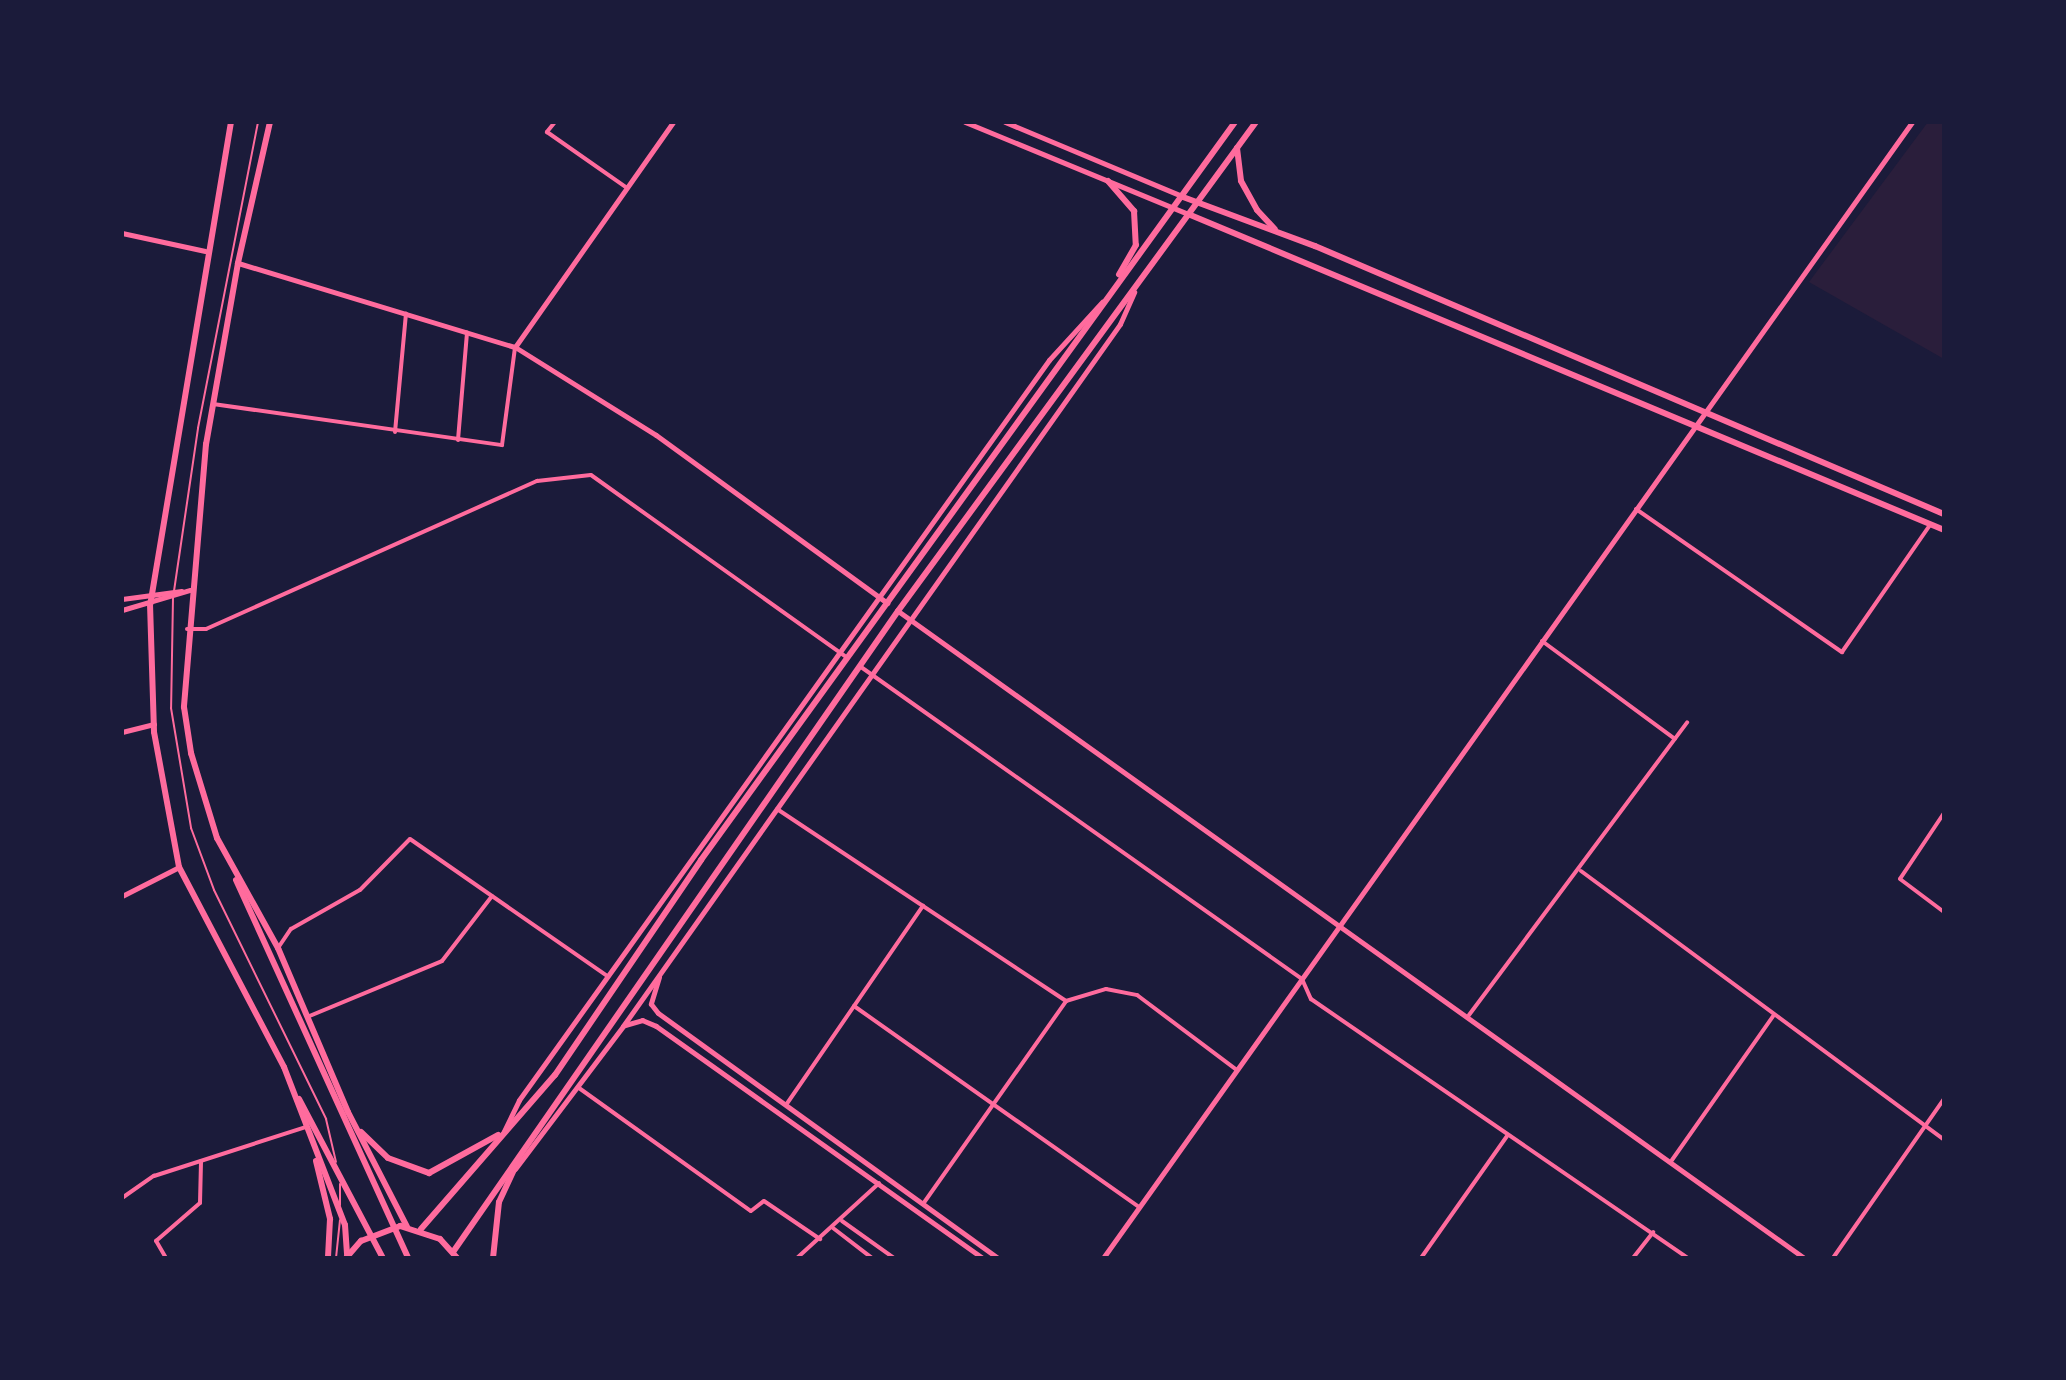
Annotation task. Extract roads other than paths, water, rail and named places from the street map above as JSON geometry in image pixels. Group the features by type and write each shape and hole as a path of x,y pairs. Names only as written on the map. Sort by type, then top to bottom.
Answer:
{"main road":[{"path":"231,122 205,251 150,604 154,724 179,867 383,1258"},
{"path":"270,122 238,263 213,404 190,590 184,707 191,753 224,851 408,1258"},
{"path":"421,1229 555,1075 701,860 1235,122"},
{"path":"346,1257 379,1230 407,1227 421,1229 455,1255 483,1206 898,611 1256,122"},
{"path":"1237,147 1241,181 1257,210 1276,230 1706,410 1944,514"},
{"path":"1108,181 1134,211 1136,245 1111,292"},
{"path":"1183,197 1315,246"},
{"path":"1188,214 1944,530"},
{"path":"224,851 278,948 348,1112 407,1227"},
{"path":"284,1067 345,1225 346,1257"},
{"path":"348,1112 373,1147 429,1173 504,1131"},
{"path":"308,1131 330,1219 328,1258"},
{"path":"493,1258 499,1202 514,1169"}],"street":[{"path":"555,122 547,132 627,188"},
{"path":"213,404 502,445 506,440 515,347 673,122"},
{"path":"965,122 1188,214"},
{"path":"1005,122 1183,197"},
{"path":"1103,1258 1912,122"},
{"path":"122,233 205,251"},
{"path":"238,263 515,347 656,435 888,603"},
{"path":"483,1206 579,1088 1120,324 1141,276"},
{"path":"504,1131 519,1100 1049,360 1111,292"},
{"path":"395,432 406,314"},
{"path":"458,440 467,332"},
{"path":"187,629 206,629 537,481 591,475 848,658"},
{"path":"1636,509 1842,652 1930,525"},
{"path":"122,599 190,590"},
{"path":"122,610 190,590"},
{"path":"898,611 1338,928 1469,1015 1804,1258"},
{"path":"1542,641 1675,739"},
{"path":"861,667 1302,979 1311,999 1688,1258"},
{"path":"1469,1015 1581,871 1687,722"},
{"path":"122,732 154,724"},
{"path":"775,808 1066,1001"},
{"path":"1944,813 1900,879 1944,912"},
{"path":"278,948 291,929 360,890 410,839 609,977"},
{"path":"122,896 179,867"},
{"path":"1581,871 1944,1140"},
{"path":"307,1017 442,961 492,896"},
{"path":"786,1105 923,905"},
{"path":"659,975 651,1004 658,1013 998,1258"},
{"path":"923,1204 1066,1001 1106,989 1137,995 1237,1070"},
{"path":"854,1006 1139,1207"},
{"path":"1672,1160 1774,1015"},
{"path":"623,1026 634,1020 656,1026 983,1258"},
{"path":"579,1088 751,1211 764,1201 820,1239"},
{"path":"1833,1258 1944,1099"},
{"path":"122,1198 154,1176 308,1131"},
{"path":"1421,1258 1507,1136"},
{"path":"166,1258 156,1241 200,1203 201,1161"},
{"path":"797,1258 842,1221 879,1183"},
{"path":"842,1221 894,1258"},
{"path":"833,1228 872,1258"},
{"path":"1633,1258 1653,1232"}],"lane":[{"path":"258,122 198,428 170,619 171,708 191,828 209,877 326,1119 340,1183 336,1258"}]}
